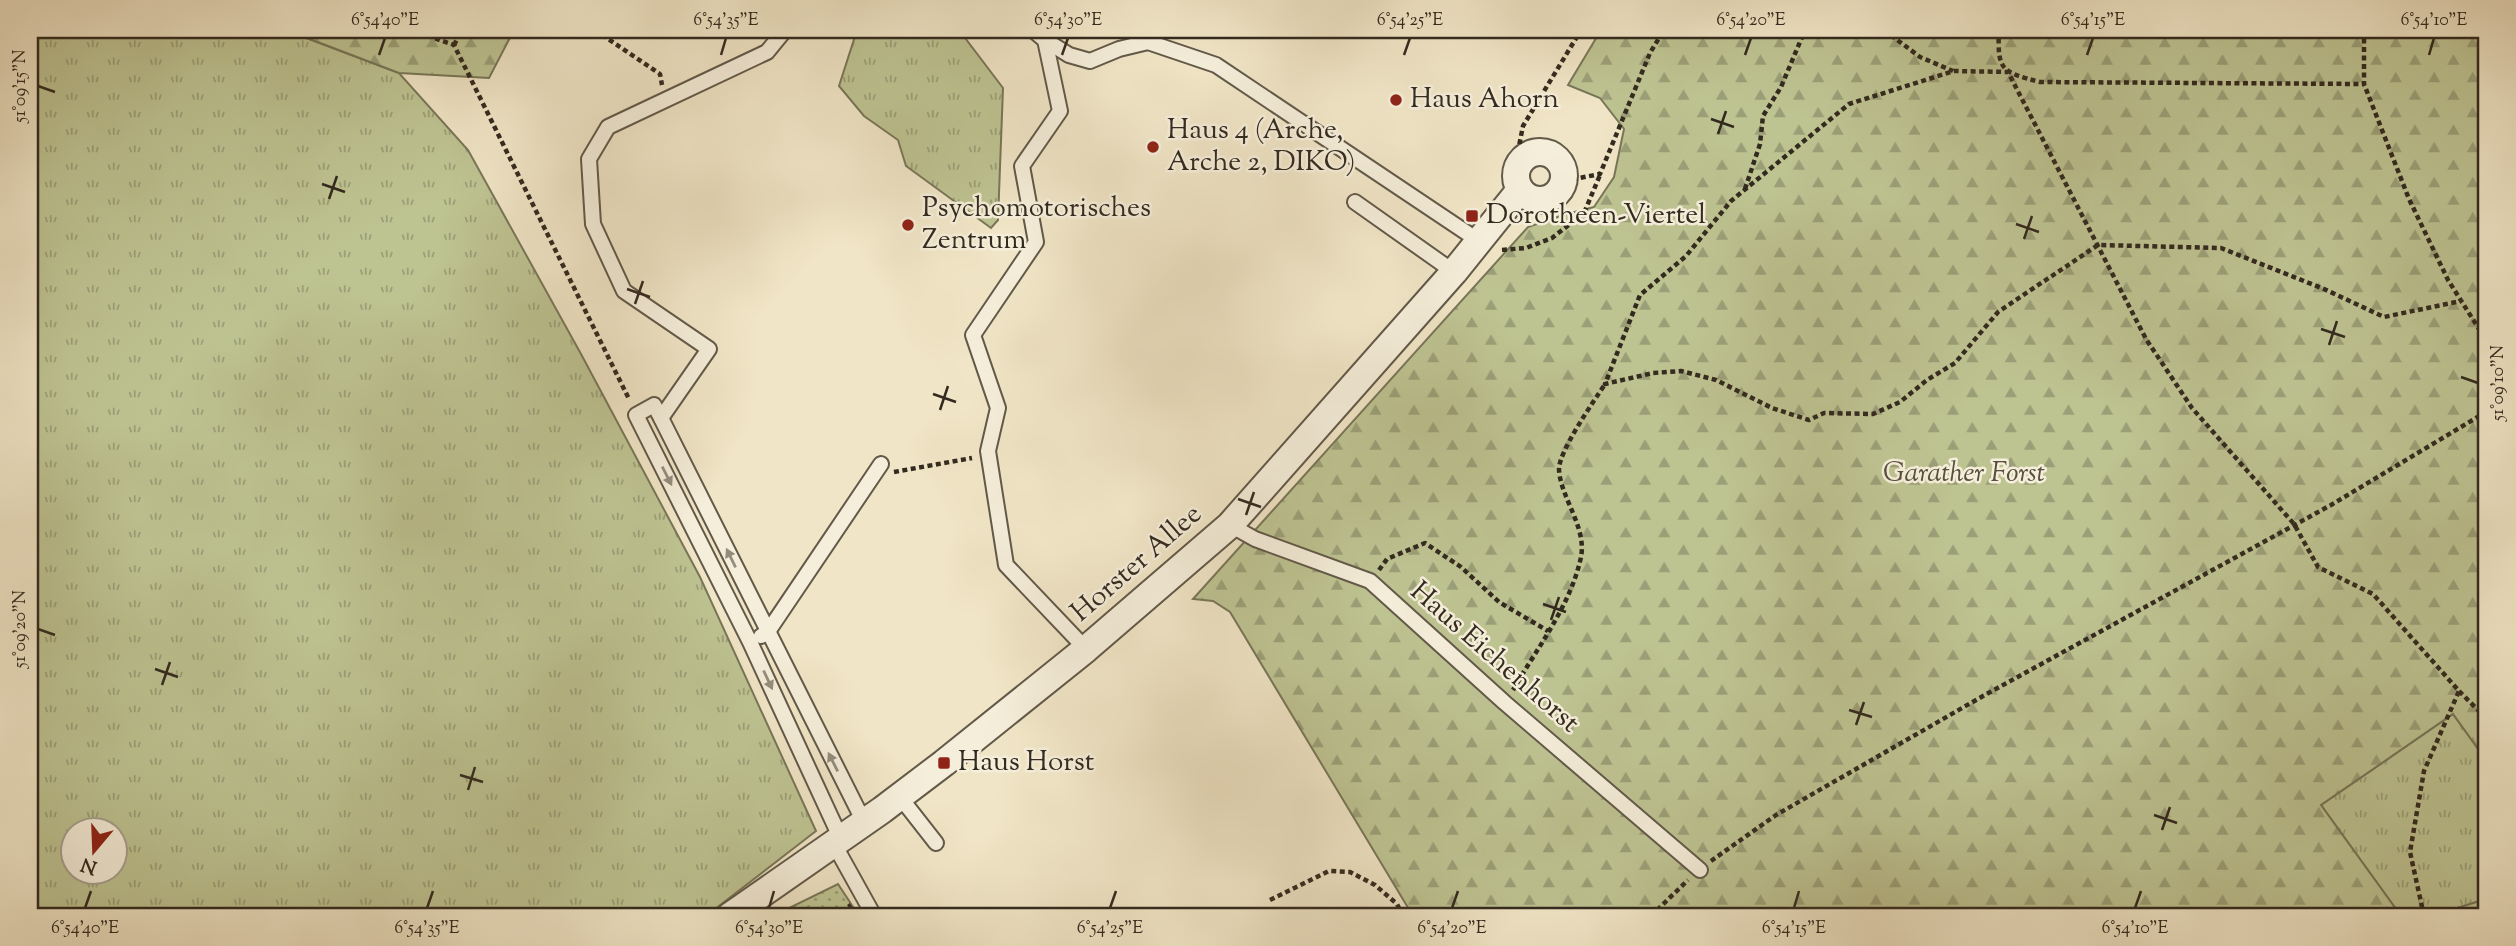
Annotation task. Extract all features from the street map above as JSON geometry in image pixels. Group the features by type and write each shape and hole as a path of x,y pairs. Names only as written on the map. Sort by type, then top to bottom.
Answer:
{"street":[{"path":"1534,153 1550,154 1561,165 1564,181 1561,189 1548,199 1533,199 1520,190 1516,175 1521,161 1534,153"},
{"name":"Horster Allee","path":"730,916 900,797 1086,649 1230,525 1454,272 1520,190"}],"lane":[{"path":"661,418 709,349 624,291 593,223 589,159 608,127 767,52 785,30"},
{"path":"1033,30 1069,55 1090,61 1119,49 1148,42 1216,65 1479,241"},
{"path":"1045,40 1060,111 1022,166 1036,242 973,335 998,408 988,455 1006,565 1086,649"},
{"path":"1355,202 1454,272"},
{"path":"864,822 654,405 636,415 750,642 874,916"},
{"path":"750,642 768,633 877,470"},
{"name":"Haus Eichenhorst","path":"1230,525 1255,539 1370,581 1505,703 1700,870"},
{"path":"900,797 936,843"}],"path":[{"path":"411,30 454,45 636,415"},
{"path":"454,45 462,30"},
{"path":"595,30 660,74 664,100"},
{"path":"1521,161 1519,146 1523,127 1581,30"},
{"path":"1479,241 1493,251 1526,248 1552,238 1584,213 1650,53 1664,30"},
{"path":"1745,190 1760,144 1763,116 1781,87 1805,30"},
{"path":"1884,30 1920,57 1954,71"},
{"path":"1999,30 2000,62 2008,72 2146,339 2192,408 2294,524 2318,567 2373,594 2486,718"},
{"path":"2364,30 2364,84 2409,199 2448,280 2486,340"},
{"path":"1505,703 1570,593 1582,554 1576,518 1563,488 1559,467 1565,450 1605,384 1640,295 1686,256 1731,201 1849,104 1954,71 2008,72 2040,82 2066,84 2364,84"},
{"path":"1564,181 1600,174"},
{"path":"1605,384 1653,373 1681,371 1716,380 1772,408 1809,420 1824,413 1873,414 1900,402 1927,380 1955,363 1998,312 2098,245 2221,248 2324,289 2384,317 2462,301"},
{"path":"1651,916 1700,870 1776,815 1983,696 2331,505 2486,412"},
{"path":"877,470 988,455"},
{"path":"1370,581 1387,559 1425,543 1461,567 1499,602 1548,631"},
{"path":"2424,916 2410,852 2424,771 2459,691"},
{"path":"1270,900 1329,871 1350,872 1375,885 1397,904 1403,916"}],"green space":[{"path":"30,30 285,30 399,73 468,150 700,577 816,831 706,916 30,916"},
{"path":"286,30 514,30 489,78 399,73"},
{"path":"857,30 959,30 1003,88 998,220 991,228 906,166 898,140 864,116 839,86"},
{"name":"Garather Forst","path":"1601,30 2486,30 2486,760 2453,714 2321,805 2401,916 1413,916 1230,612 1213,601 1193,599 1528,227 1594,207 1614,177 1624,129 1600,98 1568,85"},
{"path":"2453,714 2486,760 2486,899 2432,916 2401,916 2321,805"},
{"path":"838,884 859,916 773,916"},
{"path":"2486,899 2486,916 2432,916"}],"place":[{"name":"Haus Ahorn","path":"1396,100"},
{"name":"Haus 4 (Arche, Arche 2, DIKO)","path":"1153,147"},
{"name":"Dorotheen-Viertel","path":"1472,216"},
{"name":"Psychomotorisches Zentrum","path":"908,225"},
{"name":"Haus Horst","path":"944,763"}]}
